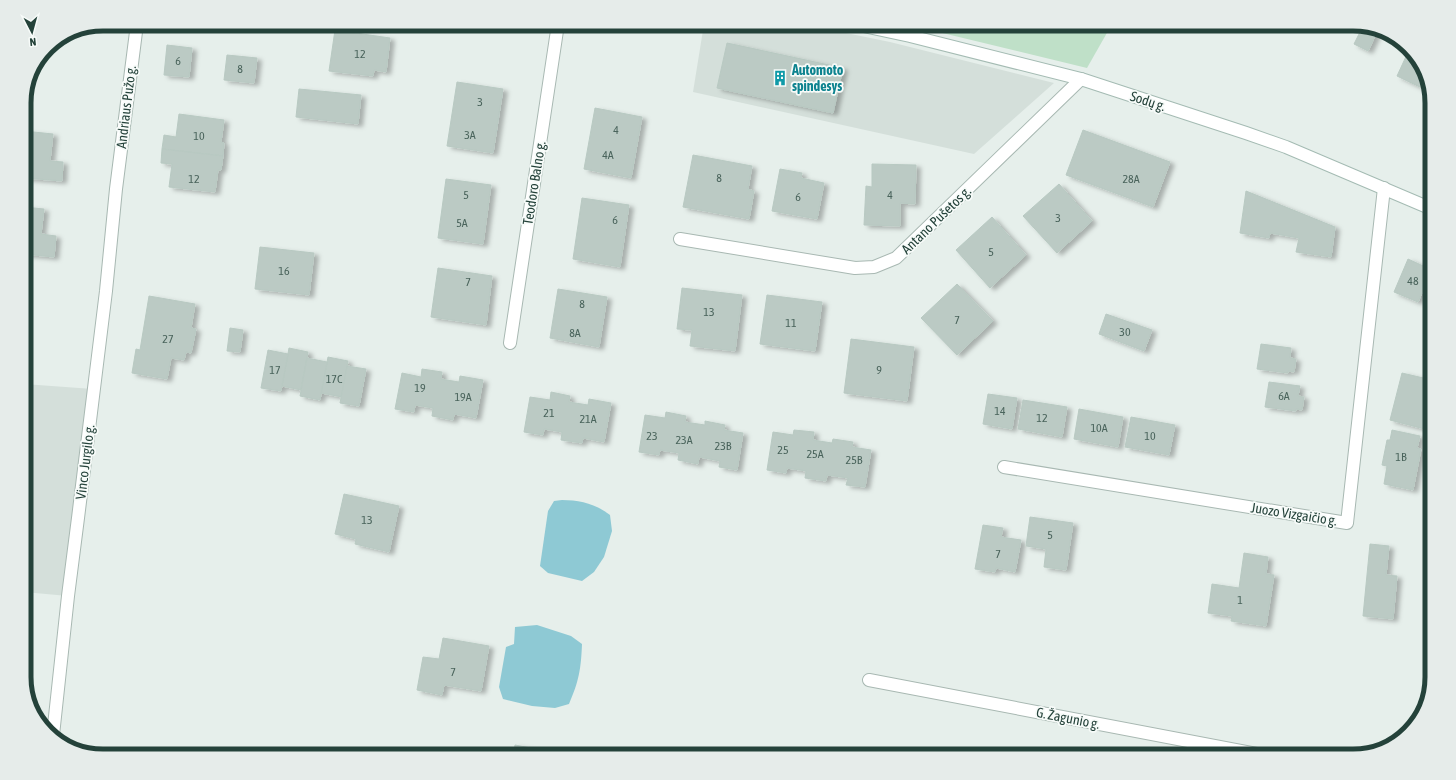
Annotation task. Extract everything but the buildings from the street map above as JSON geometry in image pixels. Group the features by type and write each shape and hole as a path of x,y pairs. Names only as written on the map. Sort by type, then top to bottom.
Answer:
{"street":[{"name":"Andriaus Pužo g.","path":"116,189 136,31"},
{"name":"Teodoro Balno g.","path":"510,343 557,31"},
{"name":"Sodų g.","path":"887,31 1081,79 1286,147 1425,206"},
{"name":"Antano Pušetos g.","path":"680,239 855,268 874,267 896,258 1081,79"},
{"name":"Juozo Vizgaičio g.","path":"1004,466 1347,523 1384,188"},
{"name":"Vinco Jurgilo g.","path":"54,730 68,596 106,291 116,189"},
{"name":"G. Žagunio g.","path":"869,680 1230,749"}],"shaded area":[{"path":"703,31 836,31 890,42 1054,83 974,154 693,92"},
{"path":"31,385 93,389 68,596 31,593"}],"green space":[{"path":"934,31 1108,31 1087,68"}],"water":[{"path":"562,500 588,503 610,515 612,531 604,557 594,572 582,581 548,573 540,566 548,511 554,501"},
{"path":"537,625 571,636 582,644 579,675 569,704 555,708 532,706 503,699 499,687 506,647 514,644 515,627"}],"place":[{"name":"Automoto spindesys","path":"780,78"}]}
